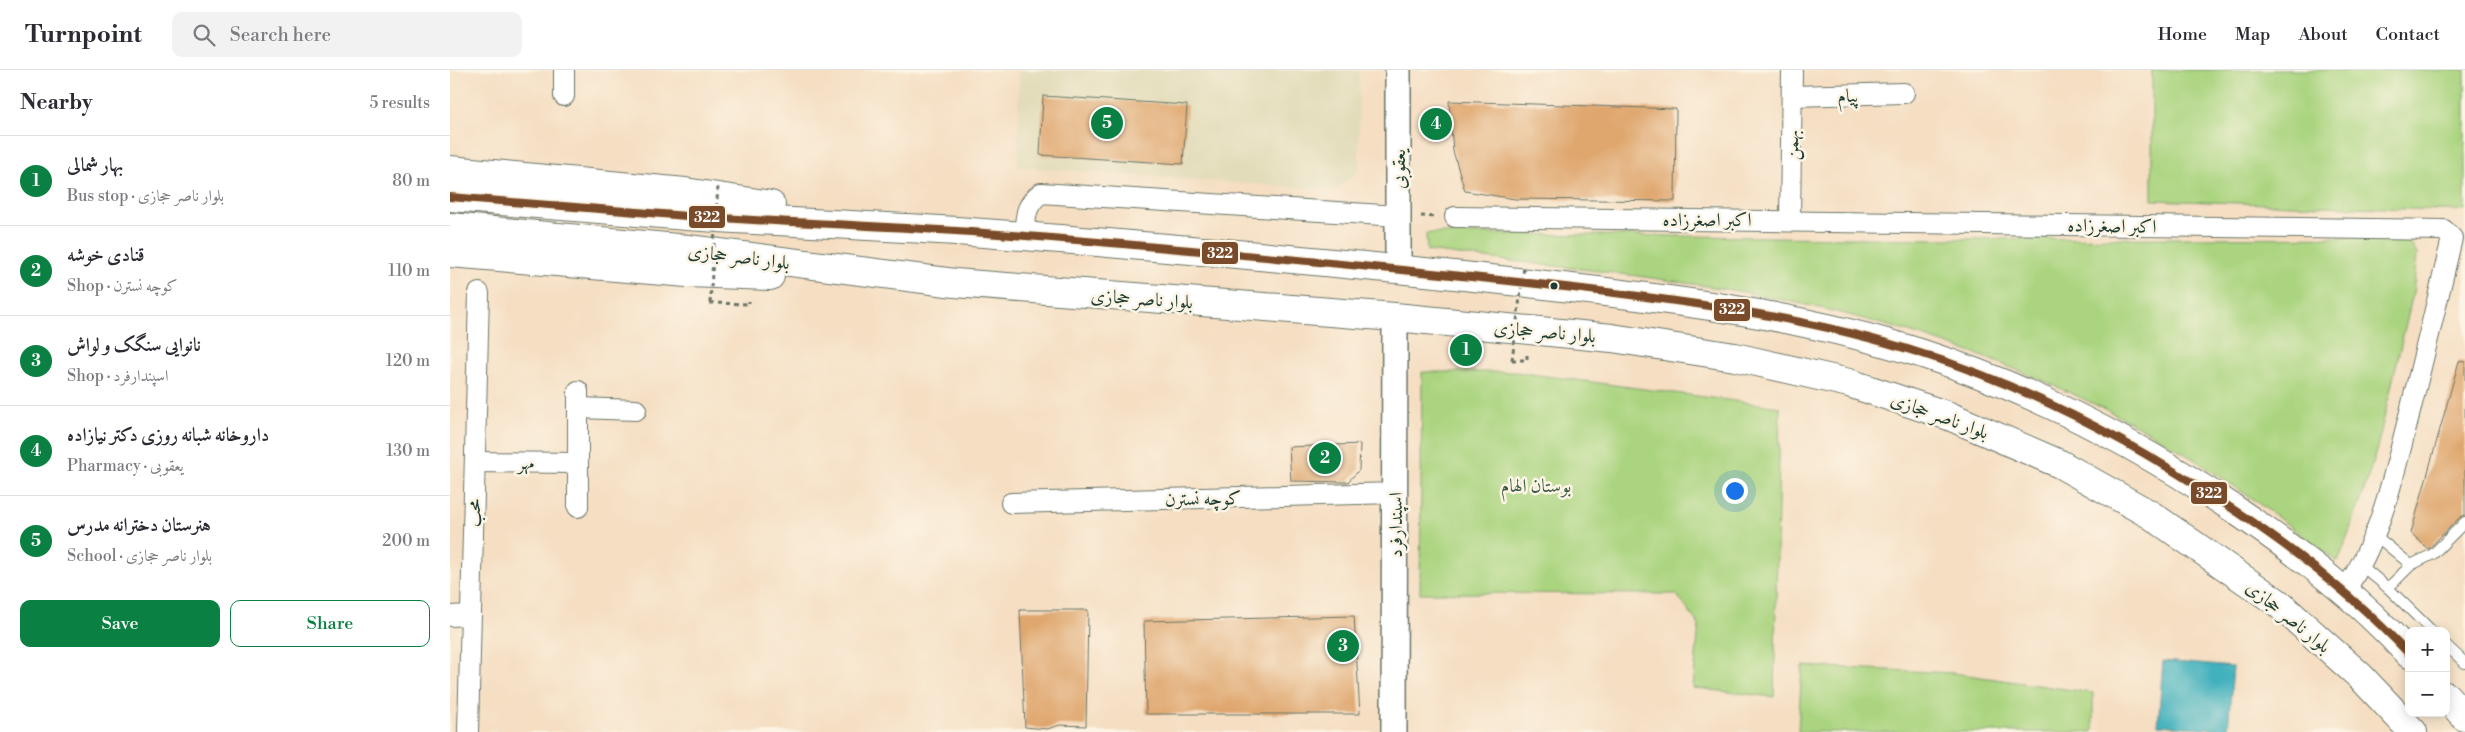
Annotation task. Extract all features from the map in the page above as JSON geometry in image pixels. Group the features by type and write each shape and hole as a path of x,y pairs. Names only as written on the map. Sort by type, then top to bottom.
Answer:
{"main road":[{"path":"450,170 685,192 953,231"},
{"name":"بلوار ناصر حجازی","path":"450,196 688,216 953,231 1398,267 1716,305 1811,324 1923,354 2024,392 2127,441 2264,529 2345,590 2382,624 2405,650"},
{"name":"بلوار ناصر حجازی","path":"450,227 688,249 955,283 1395,317 1612,338 1735,357 1849,383 1949,416 2060,464 2152,515 2278,603 2361,677 2413,732"},
{"path":"450,253 687,273 955,283"},
{"path":"2450,700 2465,716"}],"street":[{"path":"564,70 564,96"},
{"name":"یعقوبی","path":"1398,70 1398,267"},
{"name":"بهمن","path":"1790,220 1792,70"},
{"name":"پیام","path":"1792,96 1904,93"},
{"path":"1024,237 1028,207 1031,201 1041,193 1398,216"},
{"name":"اکبر اصغرزاده","path":"1455,217 2444,230 2452,238 2404,434 2375,535 2362,566 2345,590"},
{"name":"محب","path":"468,732 479,293"},
{"name":"اسپندارفرد","path":"1394,732 1395,317"},
{"path":"578,507 578,399 636,410"},
{"name":"مهر","path":"475,462 577,463"},
{"name":"کوچه نسترن","path":"1011,503 1395,493"},
{"path":"450,616 471,615"}],"lane":[{"path":"2388,588 2411,565 2433,554 2465,522"},
{"path":"2375,535 2411,565"},
{"path":"2362,566 2388,588 2428,627"},
{"path":"2450,649 2465,664"}],"path":[{"path":"718,186 710,303 749,304"},
{"path":"1398,216 1455,217"},
{"path":"1524,266 1512,360 1527,360"}],"shaded area":[{"path":"1019,70 1359,70 1359,170 1336,190 1018,167"}],"green space":[{"path":"2152,70 2465,70 2465,211 2152,200"},
{"path":"1426,233 1934,239 2407,237 2417,254 2413,293 2377,448 2360,503 2338,562 2237,488 2157,437 2080,397 1976,354 1870,321 1761,295 1636,276 1427,251"},
{"name":"بوستان الهام","path":"1422,372 1516,372 1780,407 1774,697 1693,688 1699,625 1676,594 1420,593"},
{"path":"1802,666 1953,673 2093,693 2093,732 1798,732"}],"water":[{"path":"2163,661 2233,667 2228,730 2158,725"}],"building":[{"path":"1043,96 1187,105 1183,164 1040,155"},
{"path":"1449,101 1676,109 1675,201 1515,199 1465,191 1453,151"},
{"path":"2459,361 2465,362 2465,515 2460,517 2428,549 2411,533"},
{"path":"1360,444 1359,470 1348,482 1291,481 1289,447"},
{"path":"1020,610 1088,610 1086,726 1060,725 1047,729 1025,727"},
{"path":"1354,616 1360,714 1146,714 1144,621"}],"transit line":[{"name":"322","path":"450,197 687,216 922,229 1156,247 1574,288 1705,305 1792,320 1878,340 1959,366 2036,397 2110,434 2181,476 2242,515 2293,551 2365,610 2405,650"}],"place":[{"name":"هنرستان دخترانه مدرس","path":"1107,123"},
{"name":"داروخانه شبانه روزی دکتر نیازاده","path":"1436,124"},
{"name":"بهار شمالی","path":"1466,350"},
{"name":"قنادی خوشه","path":"1325,458"},
{"name":"نانوایی سنگک و لواش","path":"1343,646"}]}
